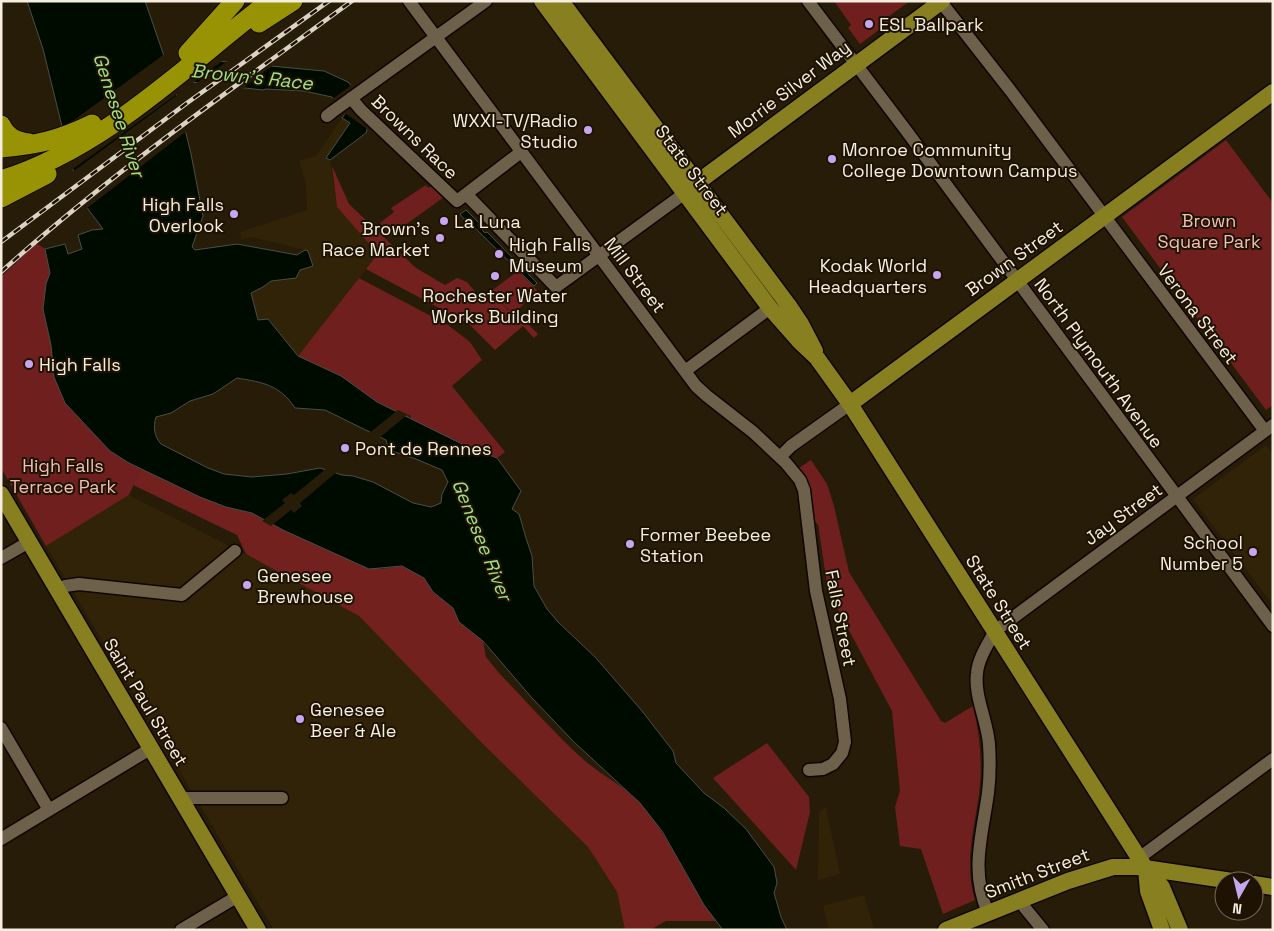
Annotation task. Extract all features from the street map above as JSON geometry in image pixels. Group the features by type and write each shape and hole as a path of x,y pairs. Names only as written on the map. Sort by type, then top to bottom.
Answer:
{"highway":[{"path":"195,54 235,1"},
{"path":"1,168 63,149 92,144 195,54 251,1"},
{"path":"1,198 92,124 270,1"},
{"path":"195,54 293,1"},
{"path":"1,125 6,134 14,140 40,143 63,149"},
{"path":"1,148 40,143"},
{"path":"1,180 28,171 63,149"}],"main road":[{"name":"State Street","path":"542,1 770,308 817,358 850,404 1142,863 1163,889 1180,930"},
{"name":"State Street","path":"560,1 698,182 795,315 810,339 817,358"},
{"name":"Morrie Silver Way","path":"685,193 941,2"},
{"name":"Brown Street","path":"850,404 1273,92"},
{"name":"Saint Paul Street","path":"1,494 258,930"},
{"name":"Smith Street","path":"946,930 1080,876 1104,869 1142,863 1214,877"},
{"path":"1142,863 1148,891 1162,930"}],"street":[{"name":"Mill Street","path":"409,1 703,393 748,428 780,457"},
{"path":"327,116 486,1"},
{"name":"North Plymouth Avenue","path":"808,1 1273,626"},
{"name":"Verona Street","path":"941,2 1010,90 1103,217 1269,428"},
{"name":"Browns Race","path":"351,98 374,122 461,197 556,287 599,256"},
{"path":"461,197 521,152"},
{"path":"599,256 685,193"},
{"path":"685,370 770,308"},
{"name":"Brown Street","path":"780,457 792,446 850,404"},
{"name":"Jay Street","path":"995,631 1269,428"},
{"name":"Falls Street","path":"780,457 798,476 803,486 818,597 840,699 845,738 844,750 838,760 823,769 809,770"},
{"path":"1,558 29,542"},
{"path":"57,590 65,586 80,584 182,595 235,551"},
{"path":"988,912 980,891 978,875 978,852 988,793 989,767 988,737 978,688 977,673 984,652 995,631"},
{"path":"1,728 49,810"},
{"path":"1,839 150,749"},
{"path":"1142,863 1273,759"},
{"path":"180,798 282,798"},
{"path":"182,930 238,896"},
{"path":"1021,900 1025,908 1043,930"}],"shaded area":[{"path":"342,118 350,123 327,158 330,160 337,207 378,254 298,356 269,319 258,320 251,293 271,281 296,278 300,270 312,266 305,250 252,237 241,240 240,232 307,210 306,184 299,161 316,156"},
{"path":"332,166 349,204 416,268 445,285 457,278 467,282 482,300 492,293 509,311 514,306 518,310 516,312 538,334 534,338 523,326 495,350 469,324 366,269 378,254 337,207"},
{"name":"School Number 5","path":"1266,445 1273,454 1273,605 1193,499"},
{"path":"141,469 200,497 226,507 252,513 316,545 381,569 402,566 424,578 433,592 453,608 459,622 483,641 486,657 551,728 584,760 628,792 641,804 662,832 697,893 717,921 666,921 650,930 625,930 617,892 588,847 482,743 359,616 246,554 237,535 133,485"},
{"path":"129,495 272,568 359,616 482,743 588,847 617,892 625,930 274,930 46,546"},
{"path":"826,807 840,874 818,880 819,812"},
{"path":"864,895 874,930 829,930 823,906"}],"green space":[{"name":"ESL Ballpark","path":"834,1 910,1 888,17 891,21 860,44 848,28 851,25"},
{"name":"Brown Square Park","path":"1226,140 1273,203 1273,405 1266,410 1122,217"},
{"path":"426,185 428,188 431,186 444,197 390,236 380,223 394,212 391,208"},
{"name":"High Falls Terrace Park","path":"36,243 45,249 50,273 46,284 43,309 51,345 54,377 65,403 110,451 141,469 129,495 46,546 1,468 1,277"},
{"path":"518,271 537,290 518,310 514,307 510,311 490,292"},
{"path":"359,278 448,325 470,342 482,360 452,386 505,452 497,458 472,449 377,402 341,376 298,356"},
{"path":"811,460 827,484 849,572 941,721 945,723 973,706 981,761 979,794 970,860 970,873 975,900 943,914 921,849 900,846 895,807 900,791 892,711 828,591 818,524 812,522 806,479 799,468"},
{"path":"767,743 809,797 810,812 796,870 713,778"}],"water":[{"path":"27,1 145,1 164,56 324,71 348,82 372,110 366,133 330,160 326,158 350,123 342,118 345,114 332,97 304,91 263,90 173,80 191,154 203,216 192,247 195,250 237,244 297,255 305,250 308,251 313,266 300,270 296,278 271,281 251,293 258,320 268,319 298,356 341,376 377,402 472,449 497,458 521,491 512,509 519,514 532,556 534,586 547,609 595,657 642,711 673,751 676,763 704,793 724,808 746,829 774,867 777,883 774,893 787,930 723,930 704,905 662,831 640,803 574,742 532,698 483,641 459,622 453,608 433,592 424,578 402,566 369,569 283,530 252,513 226,507 200,497 129,463 110,451 65,403 54,377 51,345 43,309 46,284 50,273 45,249 65,244 68,254 82,249 78,235 92,230 103,229 88,209 72,167 43,49","holes":["237,378 262,383 277,389 295,408 325,410 386,440 389,450 442,470 448,482 442,494 441,503 431,507 413,503 373,482 320,468 287,474 252,477 224,474 161,444 155,431 156,417 171,413 190,401 213,394"]},
{"path":"466,210 479,223 478,226 485,233 487,232 537,283 534,286 464,219 460,214"}],"pier":[{"path":"166,53 225,59 190,85 177,83 180,92 70,171 60,127 74,120"},
{"path":"229,60 273,65 241,90 195,84"},
{"path":"353,84 374,109 369,130 346,114 343,115 331,100"},
{"path":"180,93 188,130 86,209 71,173"},
{"path":"398,410 411,416 410,418 407,415 378,439 368,434"},
{"path":"327,468 338,471 300,503 302,506 294,513 291,510 271,526 262,521 285,503 282,500 291,493 294,495"}],"railway":[{"path":"1,242 187,103 329,1"},
{"path":"1,272 129,166 352,1"}],"place":[{"name":"ESL Ballpark","path":"869,24"},
{"name":"WXXI-TV/Radio Studio","path":"588,130"},
{"name":"Monroe Community College Downtown Campus","path":"832,159"},
{"name":"High Falls Overlook","path":"234,214"},
{"name":"La Luna","path":"444,221"},
{"name":"Brown's Race Market","path":"440,238"},
{"name":"High Falls Museum","path":"499,254"},
{"name":"Kodak World Headquarters","path":"937,275"},
{"name":"Rochester Water Works Building","path":"495,276"},
{"name":"High Falls","path":"29,364"},
{"name":"Pont de Rennes","path":"345,448"},
{"name":"Former Beebee Station","path":"630,544"},
{"name":"School Number 5","path":"1253,552"},
{"name":"Genesee Brewhouse","path":"247,585"},
{"name":"Genesee Beer & Ale","path":"300,719"}],"water label":[{"name":"Brown's Race","path":"252,77"},
{"name":"Genesee River","path":"119,115"},
{"name":"Genesee River","path":"482,540"}]}
